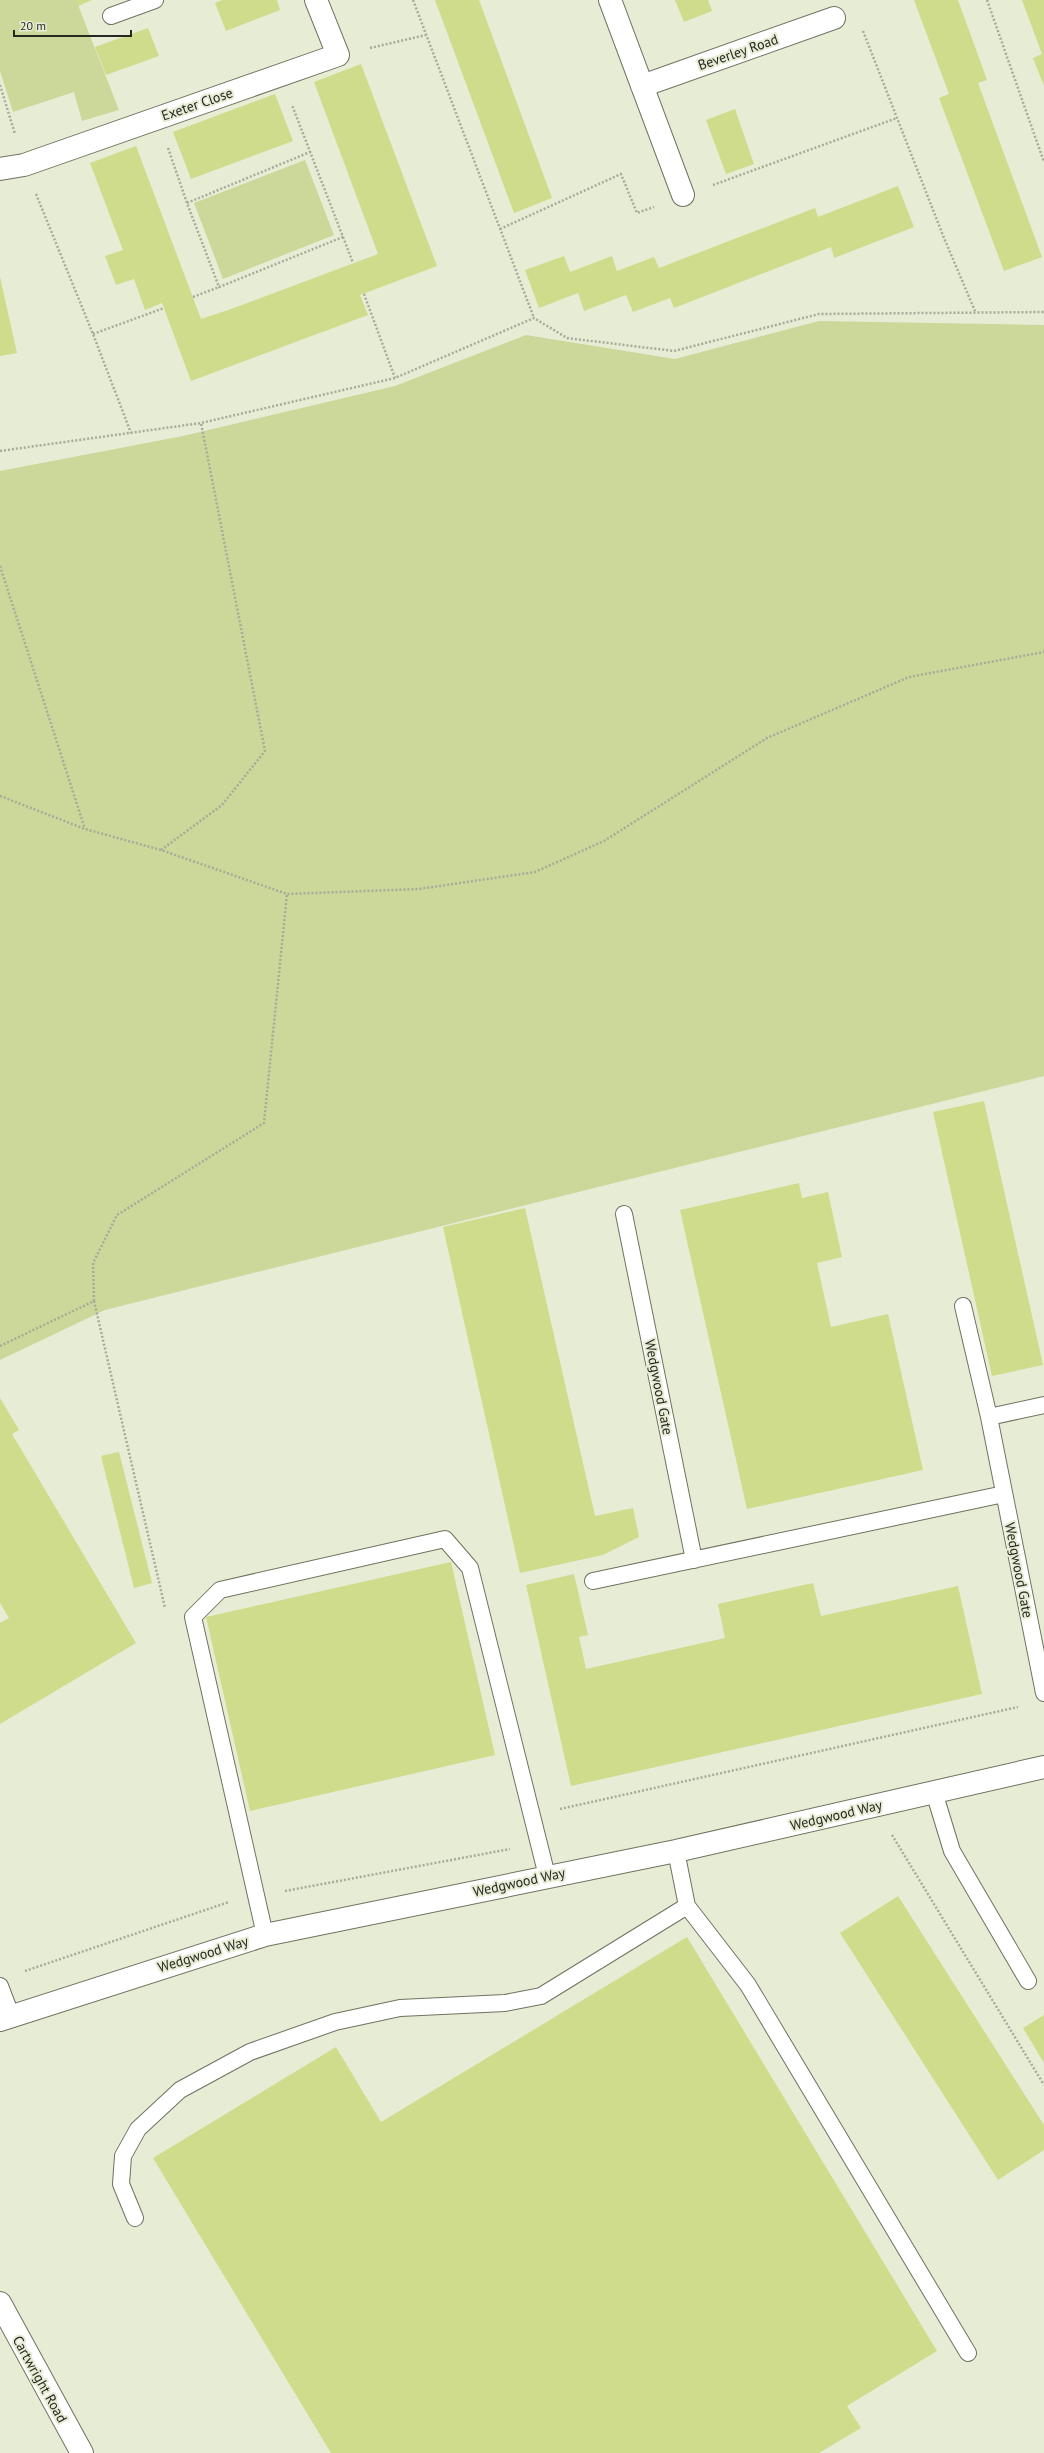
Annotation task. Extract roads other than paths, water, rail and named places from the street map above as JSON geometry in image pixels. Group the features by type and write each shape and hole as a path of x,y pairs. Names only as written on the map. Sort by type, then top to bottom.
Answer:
{"street":[{"name":"Exeter Close","path":"0,169 24,165 338,55 316,0"},
{"path":"610,0 683,196"},
{"name":"Beverley Road","path":"642,86 834,18"},
{"name":"Wedgwood Way","path":"5,2017 265,1935 547,1876 676,1851 1044,1767"},
{"name":"Cartwright Road","path":"0,2303 82,2453"}],"lane":[{"path":"111,16 155,0"},
{"name":"Wedgwood Gate","path":"624,1214 694,1560"},
{"name":"Wedgwood Gate","path":"963,1306 989,1417 1044,1693"},
{"path":"989,1417 1044,1405"},
{"path":"593,1581 1004,1494"},
{"path":"265,1935 192,1617 220,1590 445,1539 470,1568 547,1876"},
{"path":"934,1792 952,1851 1028,1981"},
{"path":"676,1851 687,1906 748,1985 968,2353"},
{"path":"136,2218 121,2184 123,2156 138,2129 180,2090 250,2052 335,2022 400,2008 505,2003 542,1996 687,1906"},
{"path":"0,1986 5,2017"}]}
